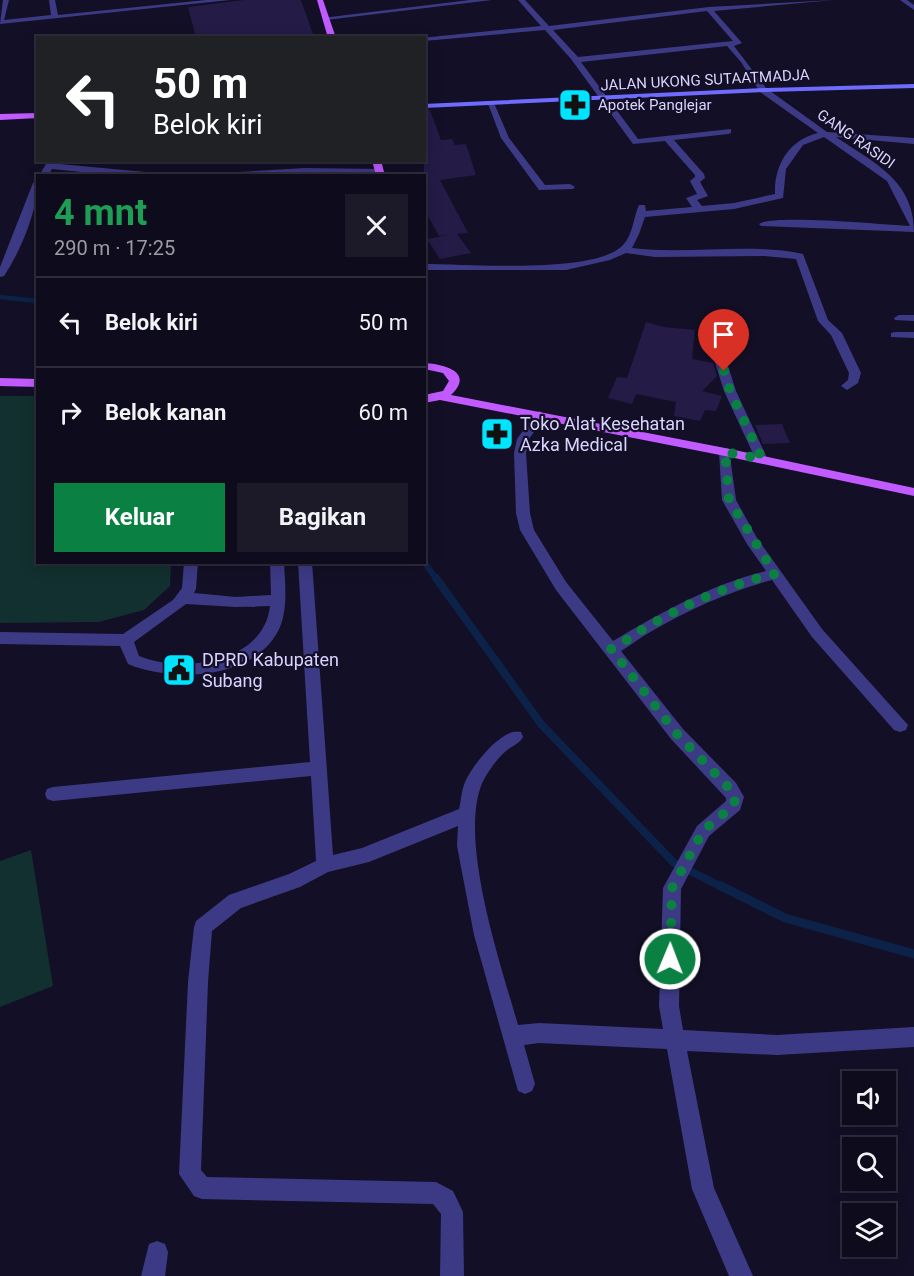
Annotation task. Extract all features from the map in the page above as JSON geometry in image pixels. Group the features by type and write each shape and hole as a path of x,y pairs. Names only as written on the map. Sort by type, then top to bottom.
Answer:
{"main road":[{"path":"320,0 331,36"},
{"name":"JALAN UKONG SUTAATMADJA","path":"426,106 765,90 914,86"},
{"path":"0,117 36,115"},
{"path":"426,366 446,369 455,378 453,389 441,397"},
{"path":"0,382 36,383"},
{"path":"426,399 441,397 540,415 914,492"}],"street":[{"path":"6,0 0,19 55,17 227,0"},
{"path":"52,0 55,17"},
{"path":"326,18 489,0"},
{"path":"521,0 576,60 636,142 728,131"},
{"path":"426,39 548,28 710,9 831,0"},
{"path":"903,0 914,8"},
{"path":"576,60 738,43 710,9"},
{"name":"GANG RASIDI","path":"729,44 765,90 780,103 891,179 914,224"},
{"path":"490,104 506,138 542,188 570,187"},
{"path":"626,250 632,240 641,211 734,206 780,196 781,169 800,143 810,138 825,134 914,141"},
{"path":"667,138 699,174 699,178 695,181 704,195 691,198 699,209"},
{"path":"52,163 140,174"},
{"path":"256,174 305,171 380,174"},
{"path":"0,274 9,261 36,188"},
{"path":"765,224 794,223 914,229"},
{"path":"426,267 566,267 626,250 655,254 764,253 798,256 802,261 824,321 836,333 855,373 854,381 847,386"},
{"path":"899,318 914,318"},
{"path":"711,331 730,391 762,459"},
{"path":"895,335 914,335"},
{"path":"540,415 524,439 520,453 523,513 527,530 561,586 677,734 735,797 734,805 703,831 672,888 669,1006 703,1190 741,1276"},
{"path":"725,452 729,500 775,574 817,633 900,725"},
{"path":"0,638 126,640 183,598 189,589 191,564"},
{"path":"126,640 133,660 146,668 164,670 224,665 252,652 269,634 274,622 278,600 277,564"},
{"path":"305,564 325,865"},
{"path":"611,649 628,641 645,628 717,591 775,574"},
{"path":"183,598 236,602 278,600"},
{"path":"515,737 498,748 472,785 467,814 466,846 483,935 525,1084"},
{"path":"53,794 319,768"},
{"path":"452,1276 452,1212 445,1199 436,1193 202,1188 190,1174 198,982 203,927 235,900 294,881 325,865 363,856 467,814"},
{"path":"513,1036 539,1033 777,1045 914,1037"},
{"path":"153,1276 157,1252"}],"green space":[{"path":"0,396 36,396 36,564 171,564 170,586 144,610 99,622 0,623"},
{"path":"31,850 53,986 0,1007 0,861"}],"building":[{"path":"244,0 301,0 314,36 195,36 188,7"},
{"path":"426,110 430,110 441,140 452,139 455,145 466,144 476,175 440,180 468,233 457,234 471,253 440,259 427,239 449,235 439,236 426,213 426,174 424,174"},
{"path":"646,322 664,327 695,330 692,359 713,363 717,376 702,391 722,396 716,411 705,410 700,421 674,416 676,402 636,394 632,404 608,398 617,377 627,378"},
{"path":"782,424 790,443 763,444 755,425"}],"waterway":[{"path":"0,297 36,301"},
{"path":"425,564 437,580"},
{"path":"436,578 541,724 674,863 722,887"},
{"path":"719,885 785,918 914,954"}],"place":[{"name":"Apotek Panglejar","path":"575,105"},
{"name":"Toko Alat Kesehatan Azka Medical","path":"497,434"},
{"name":"DPRD Kabupaten Subang","path":"179,670"}],"route":[{"path":"670,959 672,888 703,831 734,805 735,797 677,734 611,649 628,641 645,628 717,591 775,574 752,541 728,495 725,452 762,459 730,391 724,371"}]}
